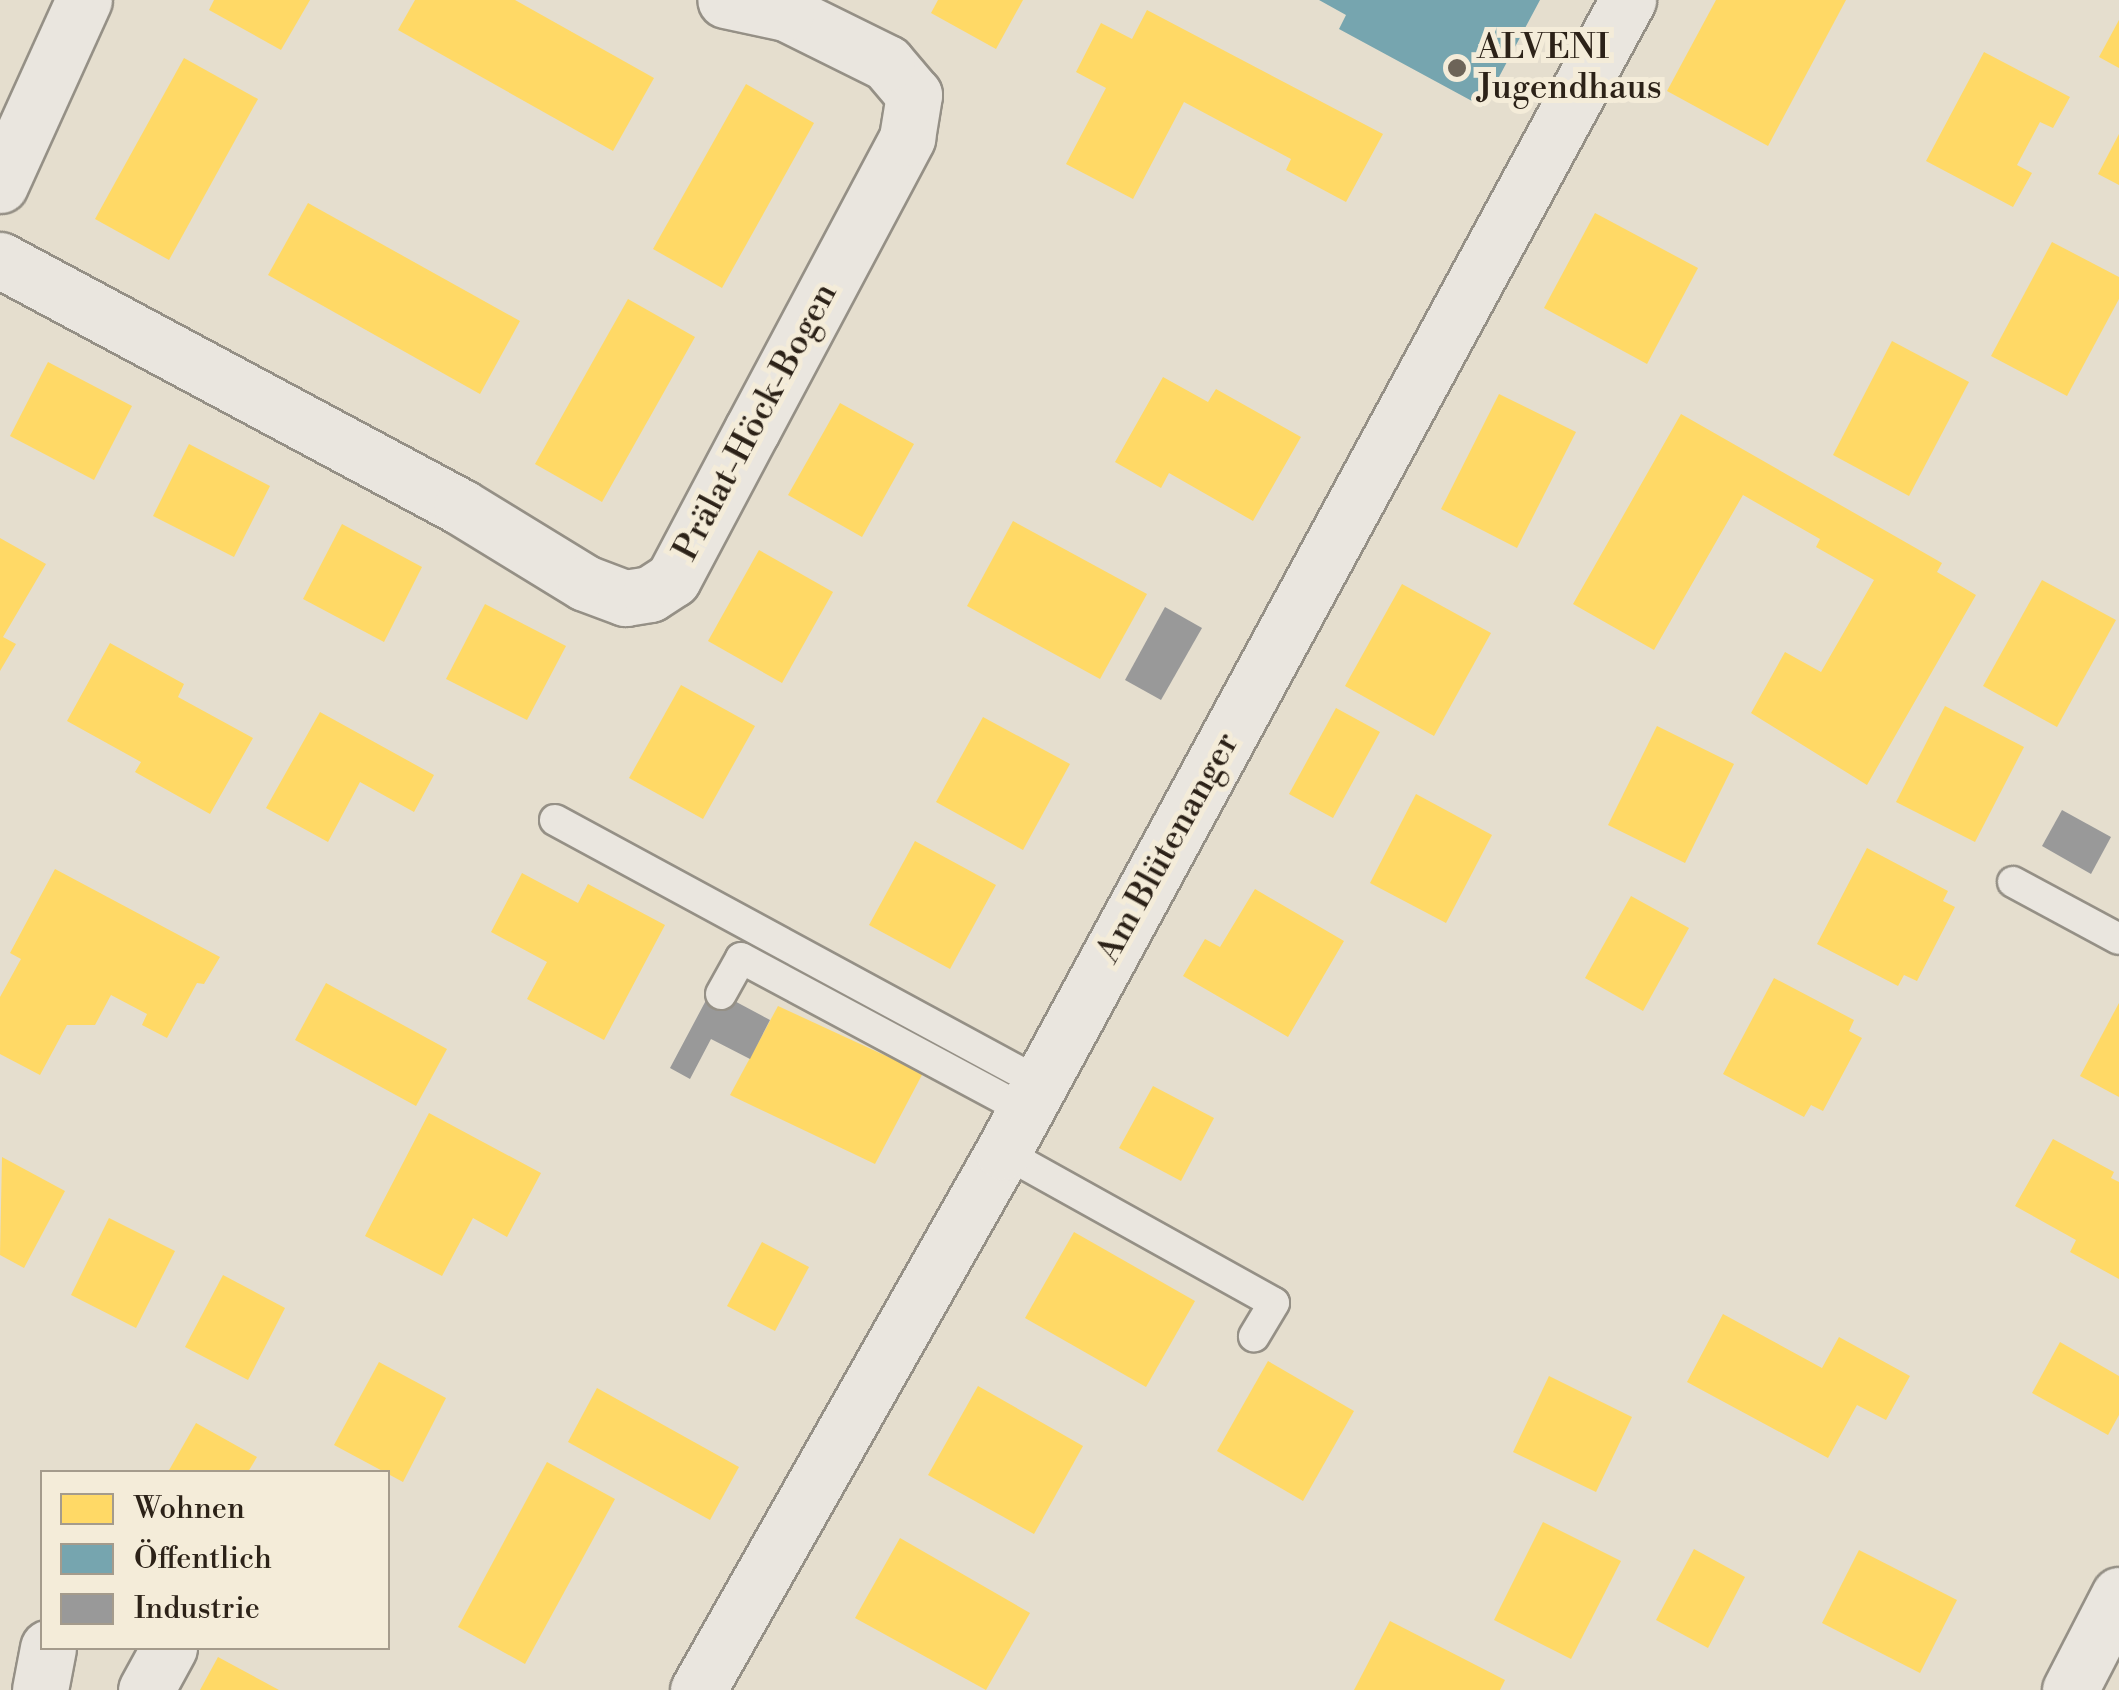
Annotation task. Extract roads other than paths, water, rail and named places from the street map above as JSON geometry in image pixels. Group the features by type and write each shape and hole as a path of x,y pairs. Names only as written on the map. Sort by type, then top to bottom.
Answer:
{"street":[{"path":"0,184 84,0"},
{"name":"Prälat-Höck-Bogen","path":"0,260 368,456 585,583 626,598 650,594 673,579 907,138 914,94 887,63 786,13 725,0"},
{"name":"Am Blütenanger","path":"698,1690 1023,1115 1628,0"},
{"path":"2070,1690 2119,1594"},
{"path":"40,1690 48,1650"},
{"path":"146,1690 169,1650"}],"lane":[{"path":"555,820 1023,1115 1274,1302 1254,1336"},
{"path":"2013,882 2119,939"},
{"path":"721,994 741,958 1023,1115"}],"place":[{"name":"ALVENI Jugendhaus","path":"1457,68"}]}
